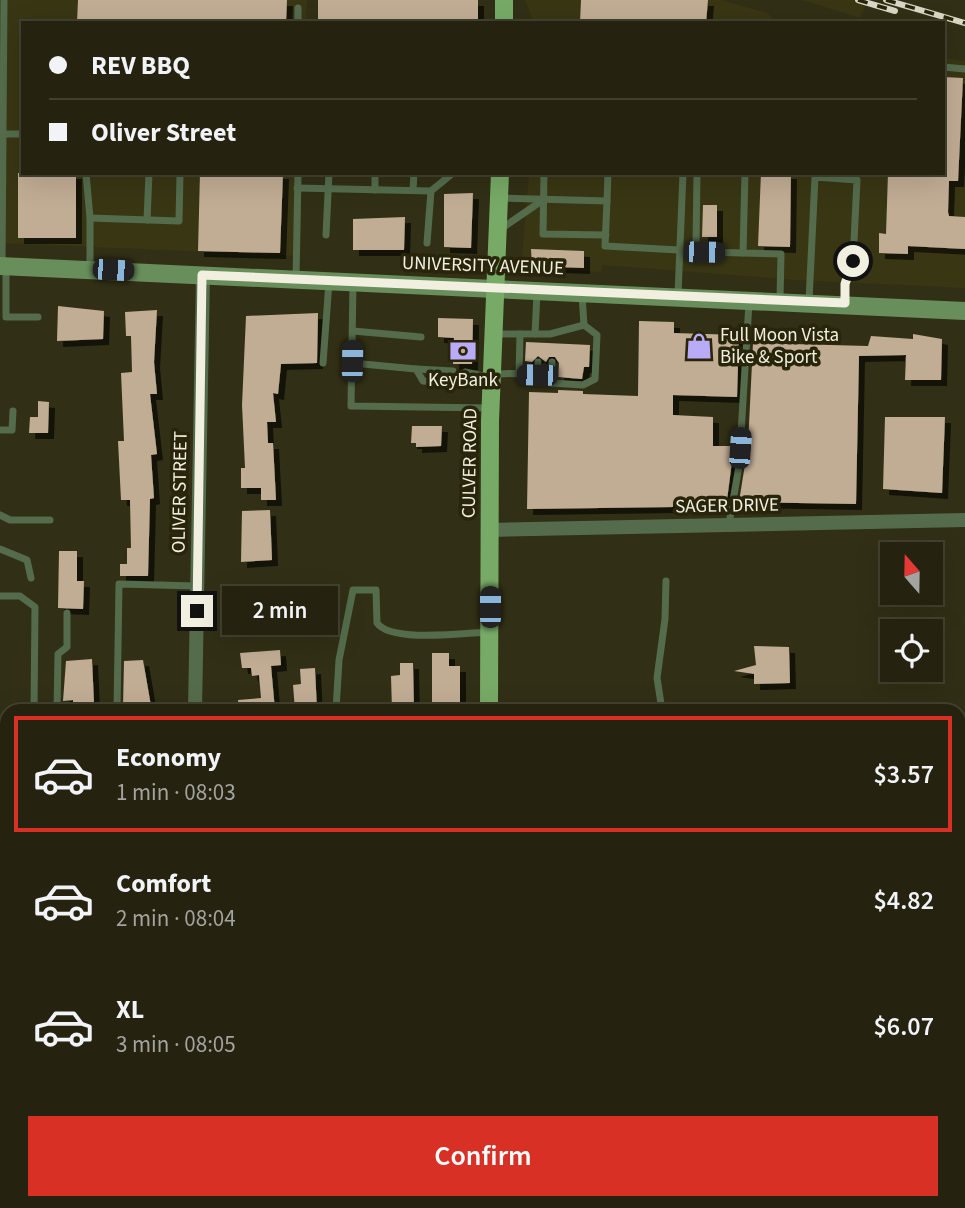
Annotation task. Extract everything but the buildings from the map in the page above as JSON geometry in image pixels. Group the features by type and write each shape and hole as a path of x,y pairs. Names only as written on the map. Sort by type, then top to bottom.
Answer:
{"main road":[{"path":"503,21 504,0"},
{"name":"CULVER ROAD","path":"489,704 491,408 488,375 495,334 500,175"},
{"name":"UNIVERSITY AVENUE","path":"3,266 749,298 965,311"}],"street":[{"name":"OLIVER STREET","path":"195,704 202,275"},
{"name":"SAGER DRIVE","path":"490,530 965,520"}],"lane":[{"path":"4,0 1,214 6,317 38,317"},
{"path":"945,67 965,69"},
{"path":"4,134 21,134"},
{"path":"86,175 90,269"},
{"path":"147,220 149,175"},
{"path":"90,218 179,221 180,175"},
{"path":"296,279 298,175"},
{"path":"327,235 328,175"},
{"path":"375,175 375,190"},
{"path":"413,190 414,175"},
{"path":"297,188 431,191 451,175"},
{"path":"544,175 543,234 606,235"},
{"path":"608,175 605,246 679,250"},
{"path":"678,295 683,175"},
{"path":"697,175 696,246 704,252 781,254 780,300"},
{"path":"743,253 745,175"},
{"path":"809,301 815,175 857,180 853,261 845,284 845,303"},
{"path":"427,243 431,191"},
{"path":"499,198 607,201"},
{"path":"498,231 544,200"},
{"path":"323,363 329,281"},
{"path":"354,283 351,406 491,408"},
{"path":"537,337 538,289"},
{"path":"465,372 488,375 543,375 551,383 583,385 595,379 597,335 584,325 582,291"},
{"path":"729,525 739,466 749,298"},
{"path":"495,334 537,337 584,325"},
{"path":"353,331 421,337"},
{"path":"520,334 520,374"},
{"path":"552,334 552,343"},
{"path":"537,375 538,362"},
{"path":"551,383 552,362"},
{"path":"352,363 453,371"},
{"path":"416,369 423,381 475,384 488,375"},
{"path":"0,430 12,430 13,411"},
{"path":"0,515 9,520 50,520"},
{"path":"0,549 27,560 31,578"},
{"path":"661,704 657,678 665,619 666,580"},
{"path":"117,704 119,584 197,586"},
{"path":"336,704 339,660 353,590 376,590 377,623 384,630 412,635 490,632"},
{"path":"0,596 19,596 35,607 34,704"},
{"path":"57,704 58,654 67,647 67,613"}],"shaded area":[{"path":"0,0 307,0 306,21 21,21 21,175 302,175 300,256 0,243"},
{"path":"525,0 721,0 767,13 775,21 533,21"},
{"path":"802,0 868,0 860,18"},
{"path":"945,58 965,61 965,288 796,280 602,265 601,272 521,268 529,175 945,175"}],"railway":[{"path":"858,0 895,11"},
{"path":"886,0 965,23"}],"place":[{"name":"Full Moon Vista Bike & Sport","path":"699,346"},
{"name":"KeyBank","path":"463,351"}],"route":[{"path":"197,611 202,275 845,303 845,284 853,261"}]}
